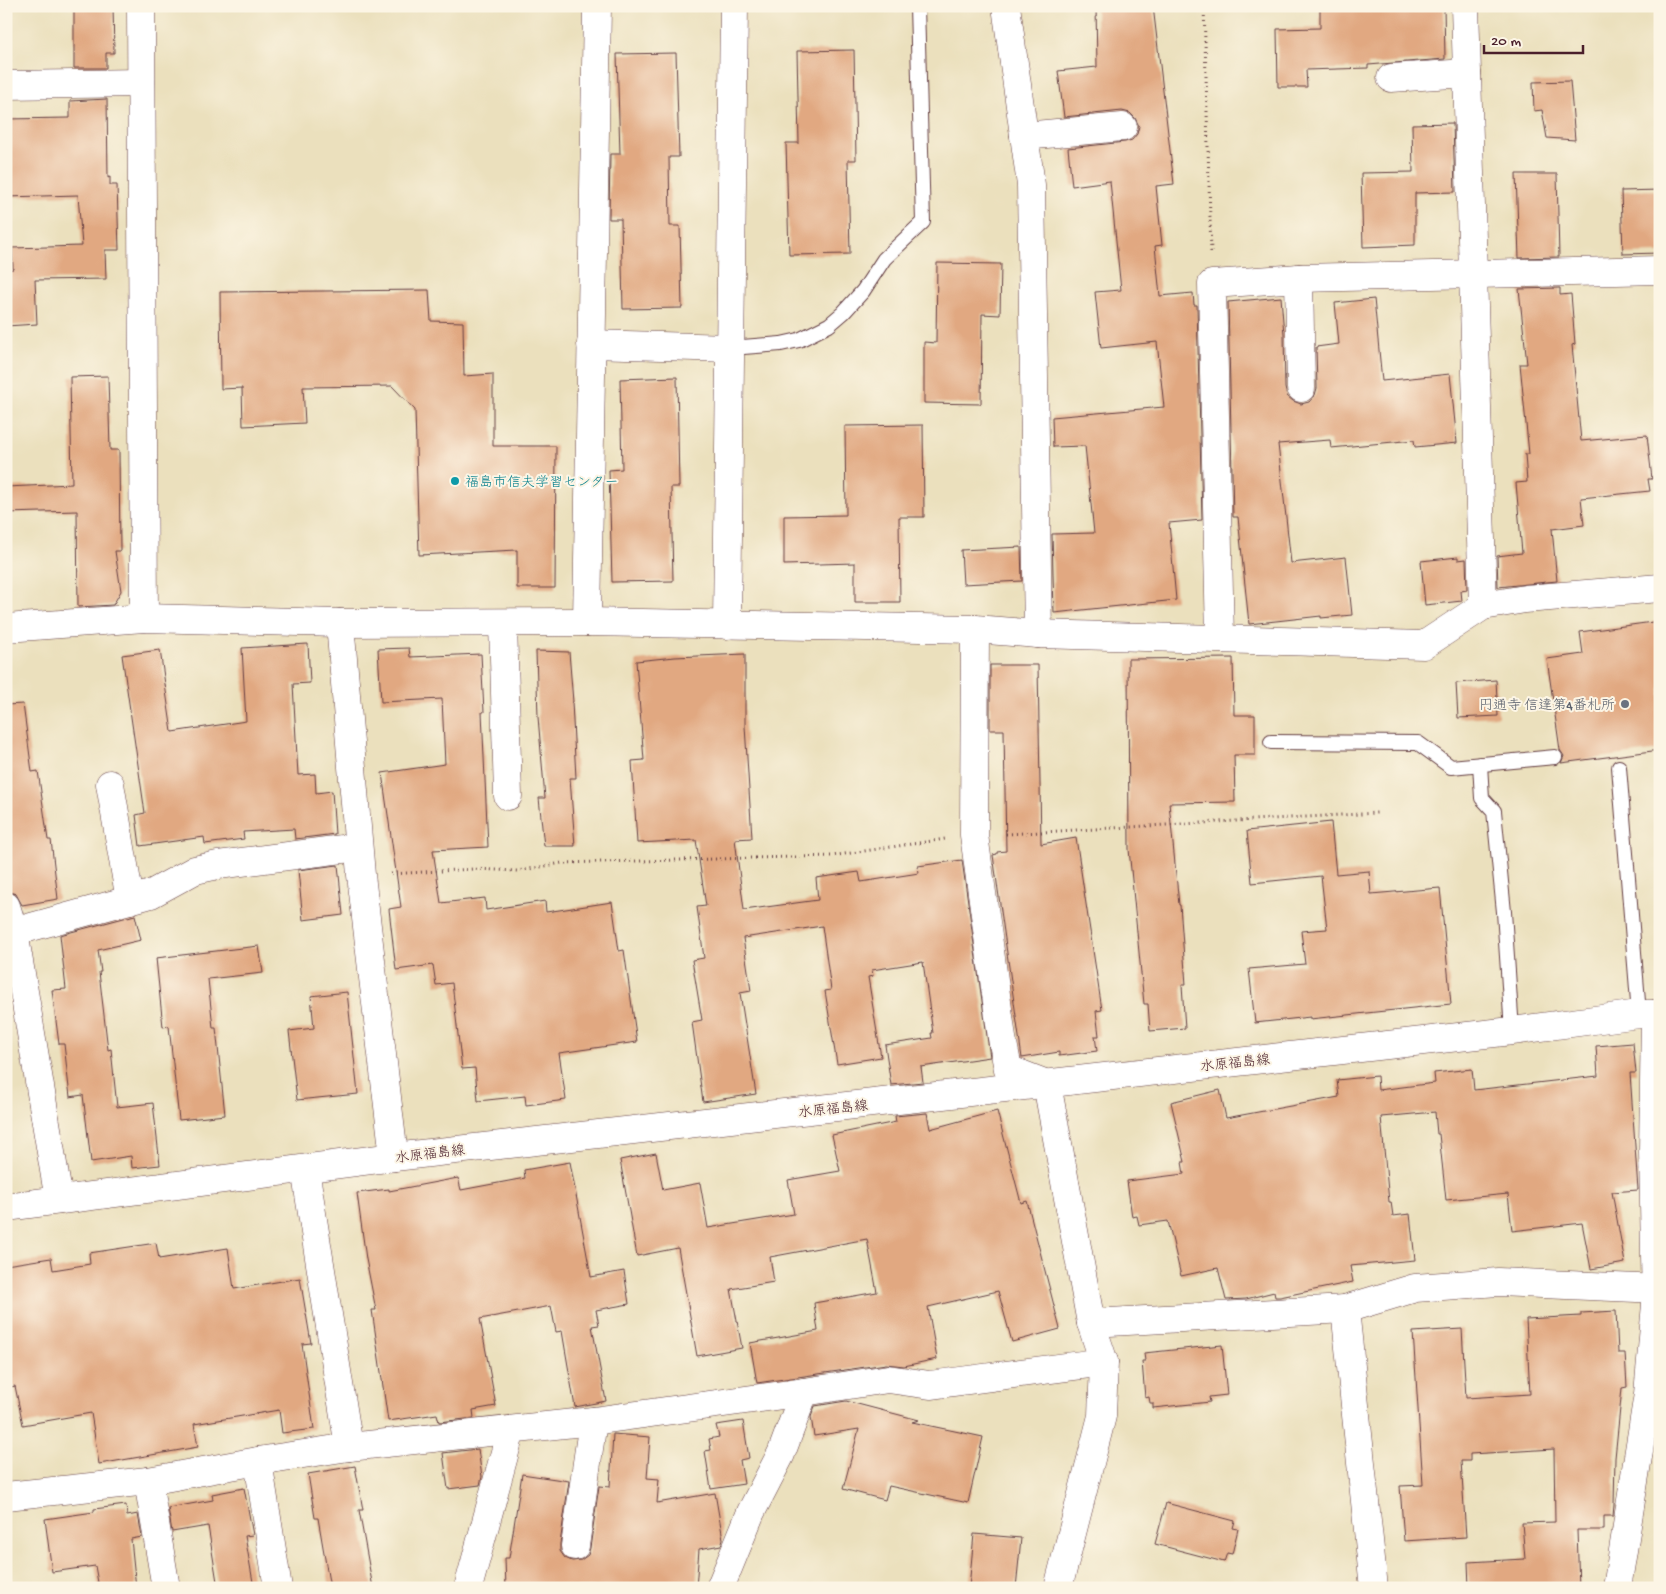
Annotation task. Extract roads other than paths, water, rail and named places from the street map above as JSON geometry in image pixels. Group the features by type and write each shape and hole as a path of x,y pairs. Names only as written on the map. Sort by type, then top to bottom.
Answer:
{"street":[{"path":"141,6 144,618"},
{"path":"587,622 597,6"},
{"path":"727,625 734,6"},
{"path":"1006,6 1031,185 1038,634"},
{"path":"1465,6 1483,606"},
{"path":"1391,78 1467,73"},
{"path":"6,85 141,83"},
{"path":"1024,136 1123,127"},
{"path":"1220,638 1212,284 1299,278 1660,270"},
{"path":"1299,278 1301,388"},
{"path":"591,344 730,348"},
{"path":"6,628 144,618 340,623 503,624 587,622 975,629 1038,634 1424,644 1483,606 1525,599 1660,588"},
{"path":"340,623 358,847 394,1157"},
{"path":"503,624 508,796"},
{"path":"975,629 974,835 1008,1069 1047,1084 1091,1323 1104,1362 1102,1416 1058,1588"},
{"path":"110,784 130,900"},
{"path":"10,933 151,894 195,870 218,865 358,847"},
{"path":"6,906 59,1200"},
{"path":"1618,1588 1648,1394 1658,1289 1653,1152 1651,1014"},
{"name":"水原福島線","path":"6,1207 394,1157 1651,1014"},
{"path":"305,1169 349,1447"},
{"path":"1091,1323 1345,1309 1416,1288 1498,1282 1658,1289"},
{"path":"1345,1309 1374,1588"},
{"path":"6,1496 148,1481 349,1447 593,1421 888,1379 930,1385 1104,1362"},
{"path":"720,1588 751,1512 780,1454 804,1392"},
{"path":"575,1546 593,1421"},
{"path":"468,1588 511,1430"},
{"path":"258,1461 278,1588"},
{"path":"148,1481 166,1588"}],"lane":[{"path":"730,348 781,344 799,340 829,325 863,291 884,259 923,222 917,6"},
{"path":"1272,742 1418,742 1451,767 1555,757"},
{"path":"1480,764 1482,798 1494,811 1504,912 1512,1031"},
{"path":"1619,766 1651,1014"}],"place":[{"name":"福島市信夫学習センター","path":"455,481"},
{"name":"円通寺 信達第4番札所","path":"1625,704"}]}
